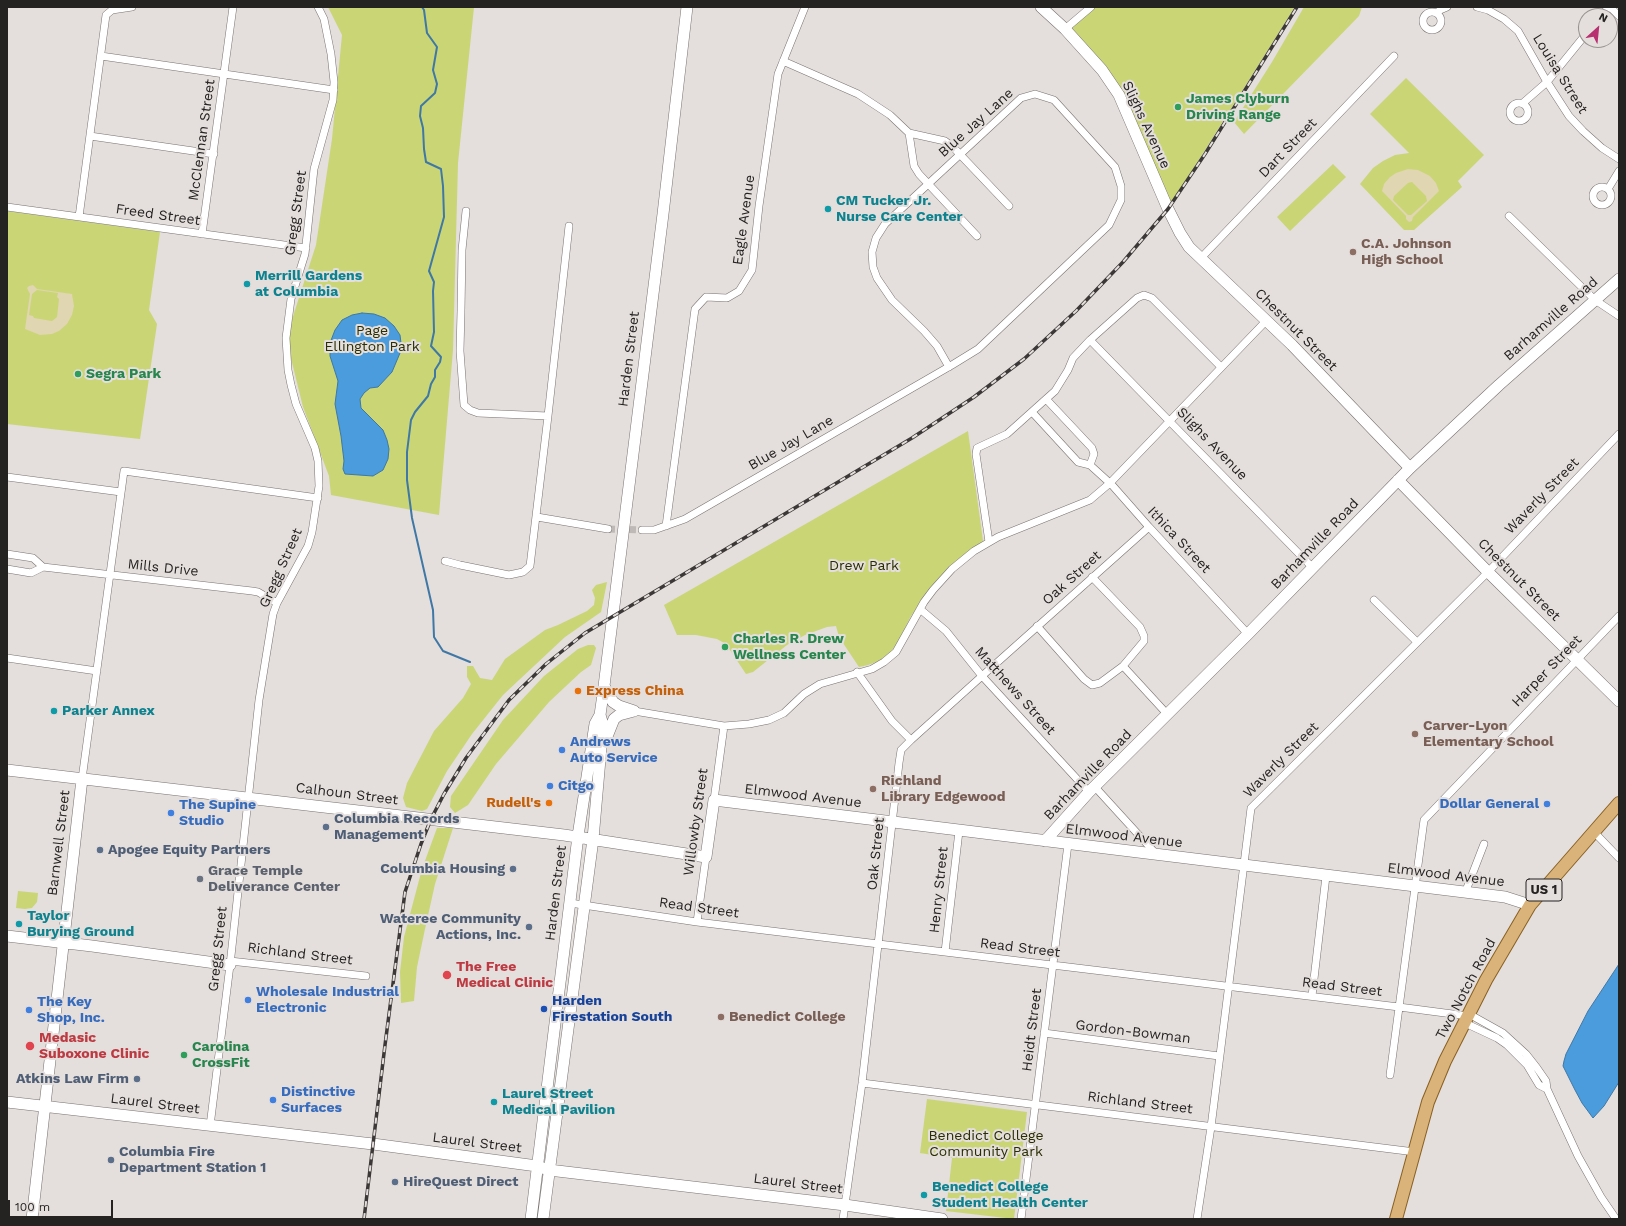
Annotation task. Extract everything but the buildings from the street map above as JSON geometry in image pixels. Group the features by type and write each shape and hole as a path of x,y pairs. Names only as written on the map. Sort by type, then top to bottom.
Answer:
{"main road":[{"name":"Two Notch Road","path":"1396,1219 1428,1102 1445,1061 1499,956 1530,905 1619,803"}],"street":[{"path":"79,217 106,15 112,10 132,7"},
{"name":"McClennan Street","path":"202,234 233,7"},
{"name":"Gregg Street","path":"210,1126 230,963 259,700 273,614 277,602 308,546 318,498 318,461 315,448 296,404 291,385 286,348 291,299 306,248 314,169 333,100 334,90 331,54 324,19 318,7"},
{"name":"Harden Street","path":"531,1219 578,836 595,724 600,715 604,686 663,214 687,7"},
{"name":"Eagle Avenue","path":"666,526 695,309 706,297 727,298 738,290 752,270 759,206 778,74 805,7"},
{"name":"Slighs Avenue","path":"1040,7 1065,29 1102,70 1119,95 1168,209"},
{"path":"1065,29 1091,7"},
{"path":"1437,13 1447,7"},
{"name":"Louisa Street","path":"1476,7 1488,10 1504,19 1518,31 1547,82 1569,116 1602,148 1619,160"},
{"path":"1609,7 1619,16"},
{"path":"1523,104 1547,82 1578,44"},
{"path":"101,56 334,90"},
{"name":"Dart Street","path":"1200,259 1394,56"},
{"path":"783,61 858,94 890,115 909,133 945,141 960,154 1009,206"},
{"name":"Blue Jay Lane","path":"642,530 654,530 685,519 949,367 978,349 1109,225 1121,200 1121,186 1115,167 1054,100 1035,94 1021,98 885,224 876,238 872,252 873,268 877,278 892,300 924,331 936,346 949,367"},
{"path":"909,133 914,166 928,184 977,236"},
{"path":"90,136 214,154"},
{"path":"1608,189 1619,171"},
{"name":"Freed Street","path":"7,207 306,248"},
{"name":"Chestnut Street","path":"1168,209 1184,240 1200,259 1266,321 1410,468"},
{"path":"466,211 462,250 460,327 460,351 464,404 470,410 478,413 548,416"},
{"path":"1509,216 1595,300 1619,316"},
{"path":"445,561 509,575 524,572 530,566 537,517 569,226"},
{"name":"Barhamville Road","path":"1045,841 1092,790 1248,634 1410,468 1493,390 1619,279"},
{"path":"989,542 976,454 977,448 1007,434 1055,391 1068,370 1073,358 1090,340 1137,298 1144,295 1152,298 1221,367"},
{"path":"604,686 613,702 619,706 634,711 724,726 749,724 769,720 784,713 804,694 820,684 857,672 872,669 896,652 920,609 933,590 952,569 974,551 998,537 1090,500 1110,483 1266,321"},
{"name":"Slighs Avenue","path":"1090,340 1313,568"},
{"path":"1046,399 1092,448 1094,454 1090,464"},
{"name":"Ithica Street","path":"1032,412 1078,462 1090,464 1110,483 1248,634"},
{"name":"Waverly Street","path":"1197,1219 1229,986 1251,808 1488,572 1619,434"},
{"name":"Barnwell Street","path":"32,1219 82,779 124,471 318,498"},
{"path":"7,477 122,492"},
{"name":"Chestnut Street","path":"1398,480 1488,572 1619,701"},
{"path":"537,517 608,529"},
{"name":"Oak Street","path":"844,1219 879,944 899,763 902,750 911,740 1037,626 1149,527"},
{"name":"Mills Drive","path":"7,554 33,558 43,568"},
{"name":"Mills Drive","path":"7,570 31,573 43,568 252,591 258,592 277,602"},
{"path":"1037,626 1084,679 1092,684 1100,683 1123,666 1144,641 1144,636 1140,627 1092,577"},
{"path":"1374,600 1417,642"},
{"name":"Matthews Street","path":"920,609 946,631 982,676 1157,855"},
{"name":"Harper Street","path":"1390,1075 1424,820 1619,616"},
{"path":"7,658 97,671"},
{"path":"1123,666 1168,715"},
{"path":"857,672 892,721 911,740"},
{"path":"600,759 612,721 619,715 634,711"},
{"name":"Harden Street","path":"543,1219 593,839 603,725 600,715"},
{"name":"Willowby Street","path":"697,922 724,726"},
{"name":"Calhoun Street","path":"7,770 578,836 706,857"},
{"name":"Elmwood Avenue","path":"714,800 1505,897 1530,905"},
{"name":"Henry Street","path":"945,952 959,830"},
{"path":"1594,832 1619,858"},
{"name":"Heidt Street","path":"1021,1219 1068,844"},
{"path":"1465,893 1484,844"},
{"path":"1312,996 1326,876"},
{"name":"Read Street","path":"570,903 697,922 1399,1006 1467,1018 1493,1027 1513,1041 1537,1068 1546,1081 1547,1090 1578,1156 1601,1197 1616,1219"},
{"name":"Richland Street","path":"7,936 230,963 366,976"},
{"path":"1467,1018 1507,1045 1527,1066 1539,1085 1547,1090"},
{"name":"Gordon-Bowman","path":"1044,1033 1219,1056"},
{"name":"Richland Street","path":"862,1083 1415,1152"},
{"name":"Laurel Street","path":"7,1102 537,1166 549,1170 845,1205 942,1219"}],"green space":[{"name":"Page Ellington Park","path":"328,7 474,7 458,163 453,350 439,515 331,495 329,476 303,407 286,338 316,245 332,139 342,35"},
{"name":"James Clyburn Driving Range","path":"1091,7 1295,7 1168,209 1117,92 1065,29"},
{"path":"1304,7 1362,7 1359,16 1244,134 1234,122 1272,62"},
{"path":"1406,78 1484,155 1458,181 1462,187 1414,230 1404,230 1360,184 1373,168 1383,161 1395,155 1409,153 1370,114"},
{"path":"1333,164 1346,177 1290,231 1277,217"},
{"name":"Segra Park","path":"7,211 160,232 149,310 157,324 140,439 7,424"},
{"name":"Drew Park","path":"968,431 983,541 956,561 935,582 911,616 898,642 890,653 879,661 859,667 839,637 836,626 827,627 805,635 787,645 753,672 746,674 726,644 717,639 696,635 677,635 664,605"},
{"path":"607,582 601,612 565,637 503,695 472,734 447,771 427,809 422,811 406,807 403,798 407,783 434,731 463,698 471,684 467,677 467,666 473,666 480,678 492,680 505,659 545,630 587,611 594,605 595,598 592,590 596,585"},
{"path":"588,645 594,645 596,648 591,665 581,672 549,702 496,764 468,805 455,813 450,807 451,796 503,720 544,676 578,649"},
{"path":"437,828 453,828 435,884 417,967 414,1001 401,1003 400,972 404,937 422,869"},
{"path":"18,891 38,893 37,902 32,908 16,908"},
{"name":"Benedict College Community Park","path":"927,1099 1027,1112 1014,1219 946,1211 952,1158 920,1153"}],"sand":[{"path":"1408,169 1418,170 1430,176 1436,183 1439,191 1413,217 1412,221 1409,222 1406,219 1406,216 1382,191 1384,184 1396,173","holes":["1412,182 1426,196 1427,201 1411,215 1408,215 1393,200 1394,196 1408,183"]},
{"path":"33,285 37,289 72,294 74,306 72,315 67,324 59,331 52,334 40,335 25,329 30,294 27,288","holes":["37,290 58,293 57,297 59,299 57,317 52,321 34,318 33,316 29,315 32,294"]}],"water":[{"path":"362,313 374,314 385,318 394,326 400,335 401,343 400,353 392,372 378,387 370,388 360,399 361,408 383,430 389,449 388,459 383,470 373,476 345,474 343,469 344,461 341,436 335,404 338,381 330,356 330,343 335,330 342,320 352,315"},
{"path":"1619,964 1619,1082 1604,1106 1593,1118 1582,1103 1563,1066 1566,1054 1588,1011"}],"waterway":[{"path":"422,7 424,10 427,33 437,47 433,70 437,84 435,93 421,106 420,116 423,128 426,162 441,169 443,186 444,217 429,271 434,282 434,332 431,346 441,357 435,370 435,377 431,384 428,396 415,412 411,420 407,452 407,480 412,518 433,610 434,637 443,651 470,662"}],"tunnel":[{"path":"608,529 642,530"}],"railway":[{"path":"364,1219 405,892 421,844 431,819 444,794 466,758 509,700 546,664 585,633 912,438 974,397 1024,359 1076,311 1123,262 1168,209 1205,154 1297,7"}],"place":[{"name":"James Clyburn Driving Range","path":"1178,107"},
{"name":"CM Tucker Jr. Nurse Care Center","path":"828,209"},
{"name":"C.A. Johnson High School","path":"1353,252"},
{"name":"Merrill Gardens at Columbia","path":"247,284"},
{"name":"Segra Park","path":"78,374"},
{"name":"Charles R. Drew Wellness Center","path":"725,647"},
{"name":"Express China","path":"578,691"},
{"name":"Parker Annex","path":"54,711"},
{"name":"Carver-Lyon Elementary School","path":"1415,734"},
{"name":"Andrews Auto Service","path":"562,750"},
{"name":"Citgo","path":"550,786"},
{"name":"Richland Library Edgewood","path":"873,789"},
{"name":"Rudell's","path":"549,803"},
{"name":"Dollar General","path":"1547,804"},
{"name":"The Supine Studio","path":"171,813"},
{"name":"Columbia Records Management","path":"326,827"},
{"name":"Apogee Equity Partners","path":"100,850"},
{"name":"Columbia Housing","path":"513,869"},
{"name":"Grace Temple Deliverance Center","path":"200,879"},
{"name":"Taylor Burying Ground","path":"19,924"},
{"name":"Wateree Community Actions, Inc.","path":"529,927"},
{"name":"The Free Medical Clinic","path":"447,975"},
{"name":"Wholesale Industrial Electronic","path":"248,1000"},
{"name":"Harden Firestation South","path":"544,1009"},
{"name":"The Key Shop, Inc.","path":"29,1010"},
{"name":"Benedict College","path":"721,1017"},
{"name":"Medasic Suboxone Clinic","path":"30,1046"},
{"name":"Carolina CrossFit","path":"184,1055"},
{"name":"Atkins Law Firm","path":"137,1079"},
{"name":"Distinctive Surfaces","path":"273,1100"},
{"name":"Laurel Street Medical Pavilion","path":"494,1102"},
{"name":"Columbia Fire Department Station 1","path":"111,1160"},
{"name":"HireQuest Direct","path":"395,1182"},
{"name":"Benedict College Student Health Center","path":"924,1195"}]}
